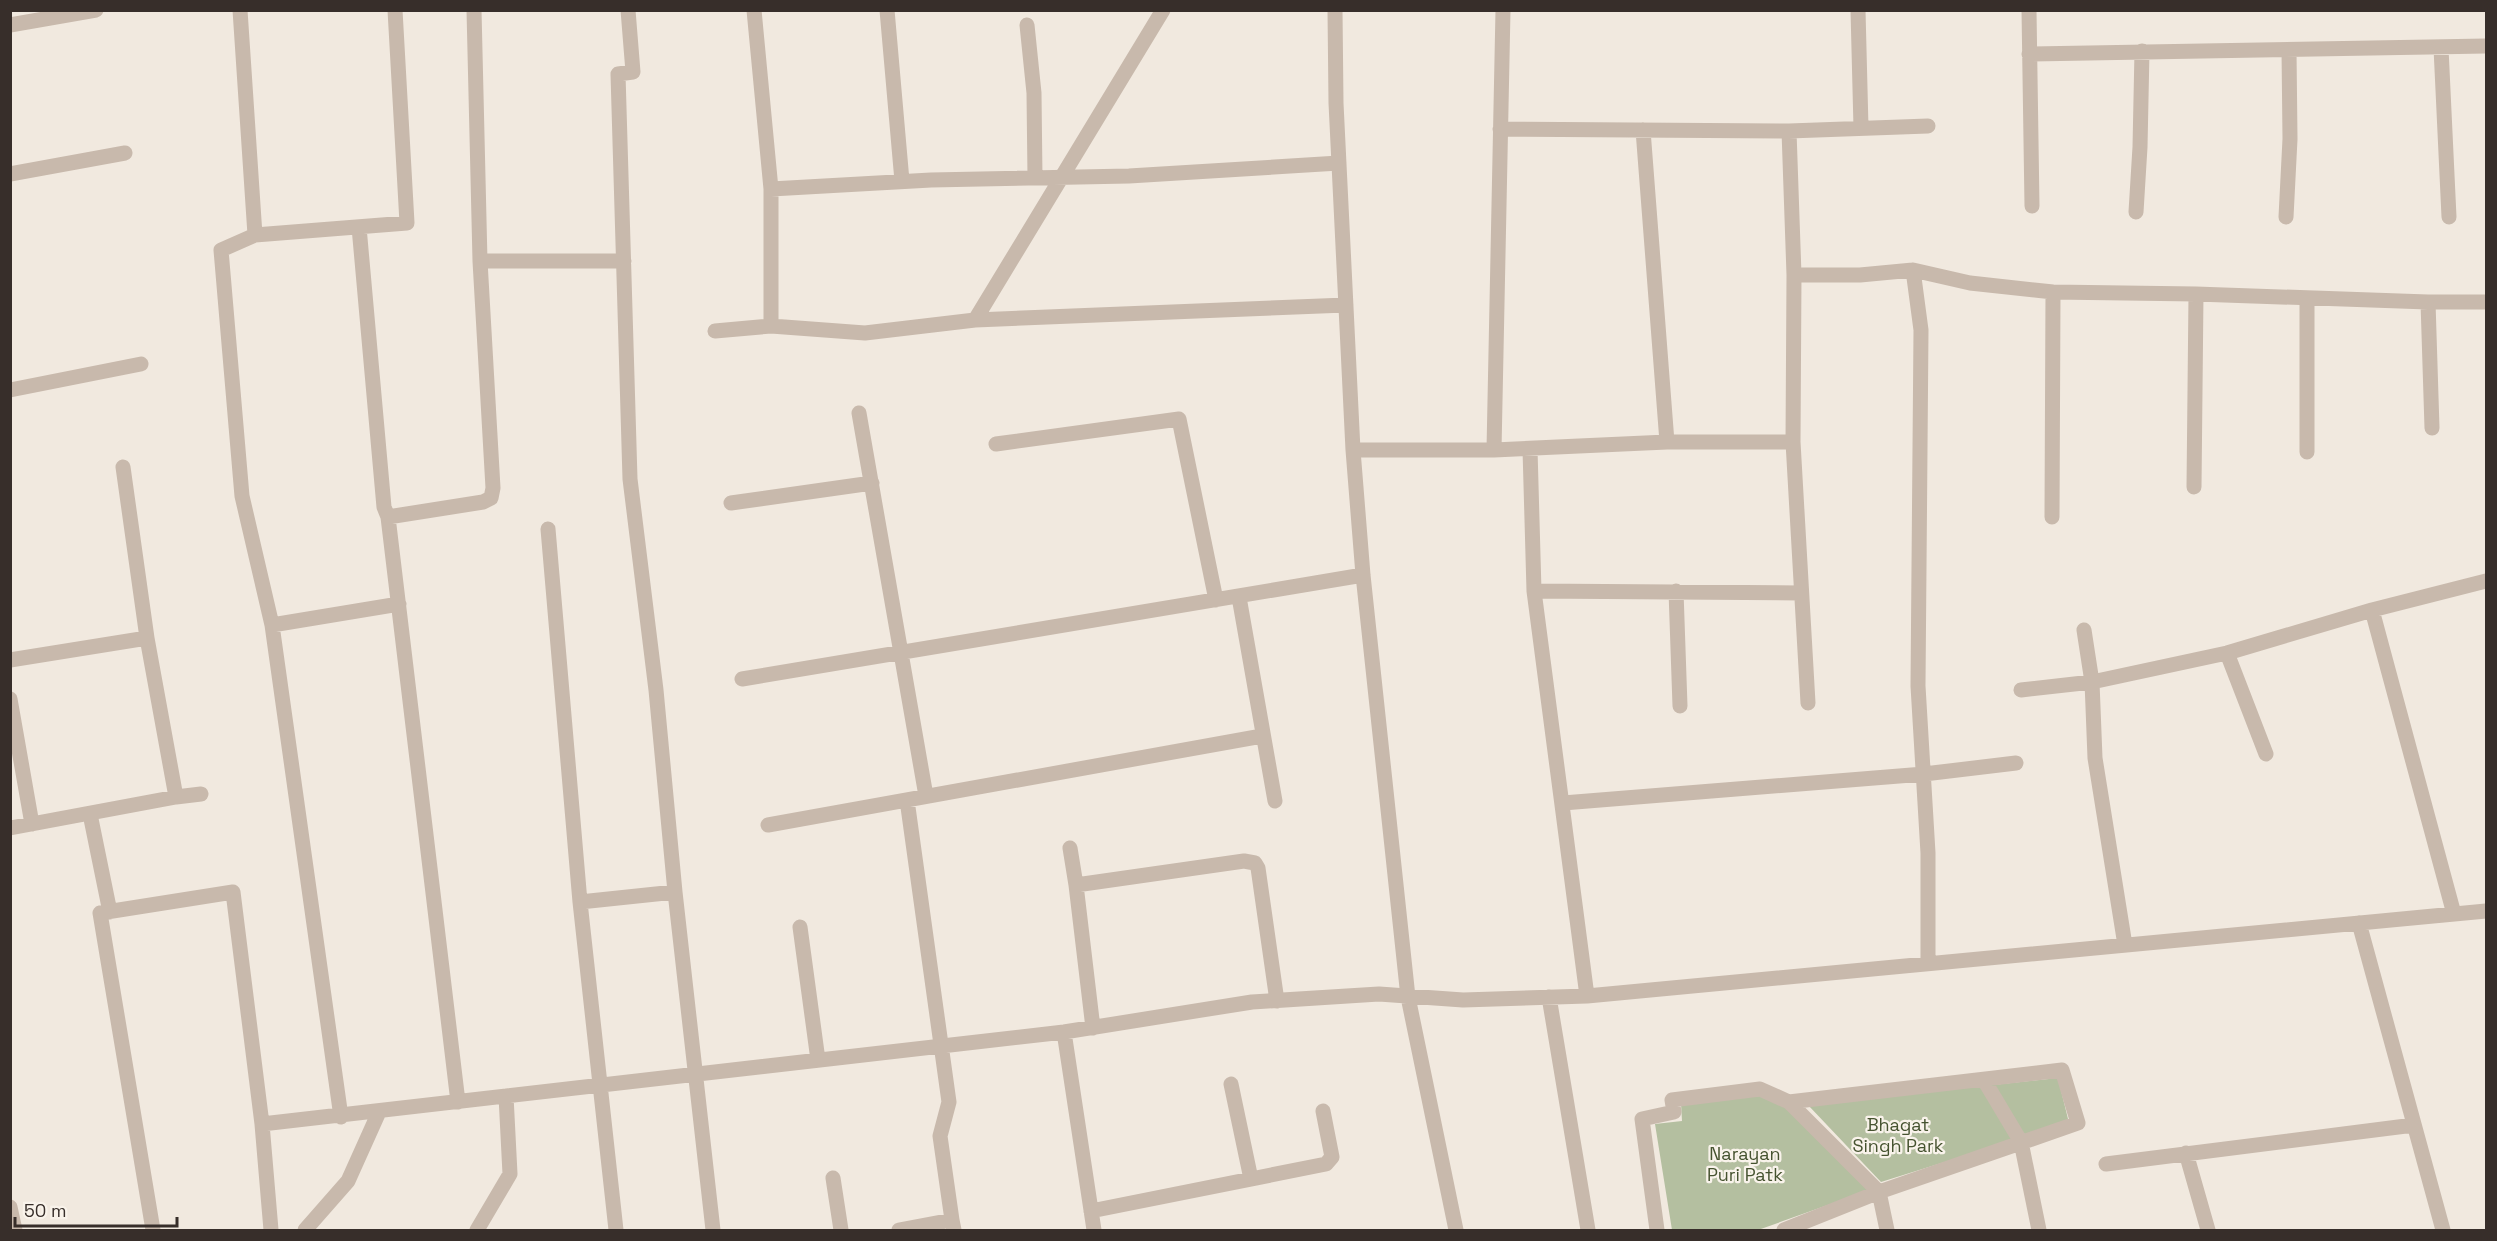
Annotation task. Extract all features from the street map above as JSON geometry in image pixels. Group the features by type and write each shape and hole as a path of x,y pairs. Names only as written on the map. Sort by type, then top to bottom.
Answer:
{"street":[{"path":"10,25 96,10"},
{"path":"240,10 255,235"},
{"path":"341,1117 272,625 242,496 221,250 255,235 407,223 395,10"},
{"path":"388,517 483,502 491,498 493,488 480,261 474,10"},
{"path":"628,10 633,72 618,74 630,479 656,690 675,892 713,1230"},
{"path":"754,10 771,189 771,326"},
{"path":"887,10 902,181"},
{"path":"975,321 1163,10"},
{"path":"1335,10 1339,163 1353,450 1363,575 1408,997 1456,1230"},
{"path":"1494,450 1503,10"},
{"path":"1858,10 1861,128"},
{"path":"2029,10 2032,206"},
{"path":"1027,25 1034,93 1035,178"},
{"path":"2029,54 2487,46"},
{"path":"2441,48 2449,217"},
{"path":"2286,217 2290,140 2289,50"},
{"path":"2136,212 2142,51"},
{"path":"1500,129 1789,131 1928,126"},
{"path":"1643,130 1667,442"},
{"path":"1789,131 1794,275 1793,442 1808,703"},
{"path":"10,174 125,153"},
{"path":"771,189 902,181 1129,176 1339,163"},
{"path":"358,227 384,507 388,517 399,604 458,1102"},
{"path":"480,261 624,261"},
{"path":"1794,275 1860,275 1913,270 1970,283 2053,292 2487,302"},
{"path":"1913,270 1921,330 1918,686 1928,853 1928,964"},
{"path":"2052,517 2053,292"},
{"path":"2194,487 2196,294"},
{"path":"2307,299 2307,452"},
{"path":"2428,302 2432,428"},
{"path":"715,331 771,326 865,333 975,321 1347,305"},
{"path":"10,390 141,364"},
{"path":"859,413 926,796"},
{"path":"996,444 1179,419 1216,600"},
{"path":"1353,450 1494,450 1667,442 1793,442"},
{"path":"1530,449 1534,591 1587,996"},
{"path":"123,467 147,638 176,797"},
{"path":"731,503 872,483"},
{"path":"548,529 580,902 602,1085 616,1230"},
{"path":"742,679 1363,575"},
{"path":"2021,690 2092,682 2227,653 2372,610 2487,581"},
{"path":"1534,591 1800,593"},
{"path":"1676,591 1680,706"},
{"path":"1239,597 1275,801"},
{"path":"272,625 399,604"},
{"path":"2372,610 2454,914"},
{"path":"2084,630 2092,682 2096,758 2125,945"},
{"path":"10,660 147,638"},
{"path":"2227,653 2266,754"},
{"path":"10,699 32,824"},
{"path":"768,825 1262,736"},
{"path":"1563,803 1924,774 2016,763"},
{"path":"10,828 201,794"},
{"path":"899,1230 953,1225 940,1136 949,1102 943,1046 907,800"},
{"path":"90,814 110,912"},
{"path":"1070,848 1094,1028"},
{"path":"1076,885 1244,861 1255,863 1258,868 1277,1001"},
{"path":"153,1230 99,914 233,892 262,1124 271,1230"},
{"path":"580,902 675,892"},
{"path":"262,1124 341,1117 1064,1032 1252,1002 1379,994 1463,1000 1587,996 2487,911"},
{"path":"2359,923 2443,1230"},
{"path":"800,927 818,1060"},
{"path":"1549,997 1588,1230"},
{"path":"1064,1032 1094,1230"},
{"path":"1784,1230 1879,1192 2078,1124 2062,1070 1789,1102"},
{"path":"1984,1080 2021,1142 2039,1230"},
{"path":"1230,1084 1251,1179"},
{"path":"1657,1230 1642,1119 1674,1112 1672,1100 1760,1089 1789,1102 1879,1192 1887,1230"},
{"path":"477,1230 510,1174 506,1096"},
{"path":"1091,1211 1321,1166 1330,1162 1332,1157 1323,1110"},
{"path":"305,1230 348,1181 379,1112"},
{"path":"2106,1164 2414,1125"},
{"path":"2186,1153 2208,1230"},
{"path":"833,1178 842,1230"},
{"path":"10,1207 15,1230"}],"green space":[{"name":"Bhagat Singh Park","path":"2058,1078 2069,1123 1881,1182 1808,1105"},
{"name":"Narayan Puri Patk","path":"1760,1096 1786,1108 1870,1190 1758,1230 1672,1230 1655,1124 1682,1121 1681,1103"}]}
